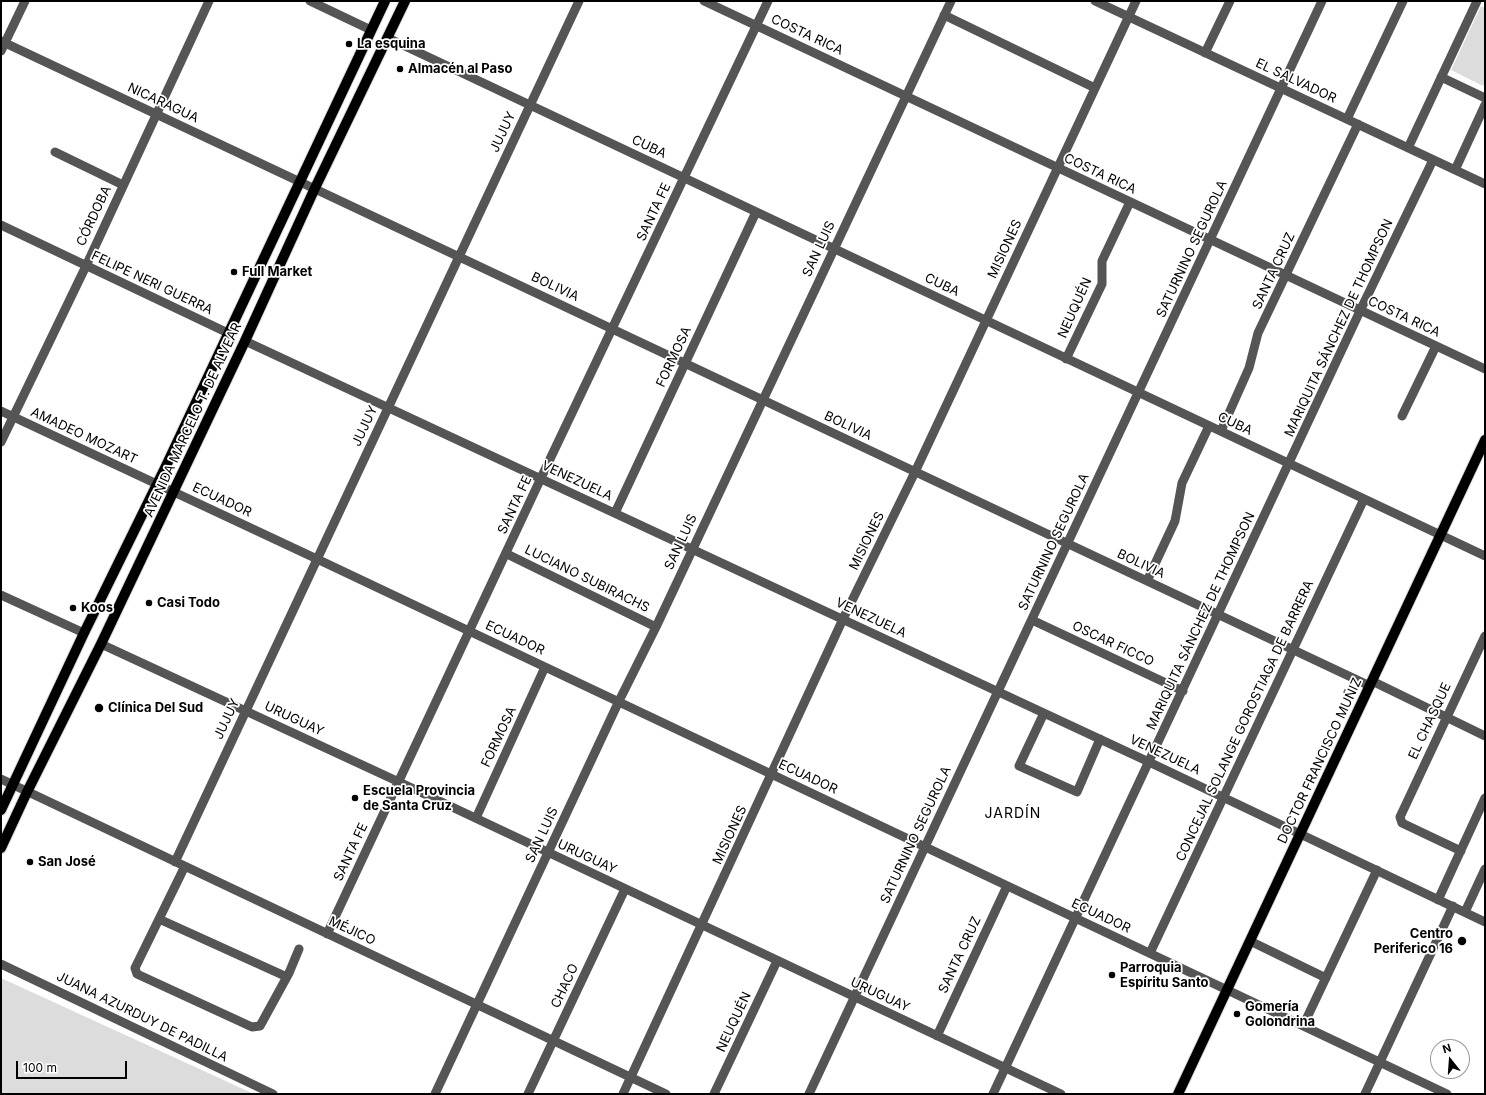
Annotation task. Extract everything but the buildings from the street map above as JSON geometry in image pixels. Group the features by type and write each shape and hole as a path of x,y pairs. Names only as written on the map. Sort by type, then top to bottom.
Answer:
{"main road":[{"name":"AVENIDA MARCELO T. DE ALVEAR","path":"1,810 84,633 157,485 385,1"},
{"name":"AVENIDA MARCELO T. DE ALVEAR","path":"1,848 174,492 314,188 405,1"},
{"name":"DOCTOR FRANCISCO MUÑIZ","path":"1178,1094 1485,440"}],"street":[{"path":"2,45 24,1"},
{"name":"CÓRDOBA","path":"1,442 86,266 209,1"},
{"path":"310,1 371,30"},
{"name":"JUJUY","path":"175,862 579,1"},
{"name":"COSTA RICA","path":"704,1 1485,369"},
{"name":"SANTA FE","path":"327,934 469,630 507,554 541,478 768,1"},
{"name":"SAN LUIS","path":"435,1094 619,701 656,627 951,1"},
{"name":"EL SALVADOR","path":"1095,1 1485,184"},
{"name":"MISIONES","path":"623,1094 844,619 915,472 1136,1"},
{"path":"1205,53 1230,1"},
{"name":"SATURNINO SEGUROLA","path":"809,1094 1322,1"},
{"path":"1347,119 1403,1"},
{"path":"1408,148 1477,1"},
{"path":"944,15 1095,88"},
{"name":"CUBA","path":"388,38 1485,556"},
{"name":"NICARAGUA","path":"2,45 156,114 314,188"},
{"path":"1441,77 1485,98"},
{"path":"1455,170 1485,105"},
{"name":"SANTA CRUZ","path":"1221,432 1249,368 1258,333 1358,124"},
{"path":"55,152 123,186"},
{"name":"MARIQUITA SÁNCHEZ DE THOMPSON","path":"993,1094 1360,311 1433,160"},
{"name":"BOLIVIA","path":"314,188 1218,615 1293,650 1447,717 1485,736"},
{"name":"NEUQUÉN","path":"1066,359 1102,284 1102,261 1130,202"},
{"name":"FORMOSA","path":"615,512 756,212"},
{"name":"FELIPE NERI GUERRA","path":"1,225 228,333"},
{"name":"VENEZUELA","path":"244,341 844,619 1485,922"},
{"path":"1402,416 1436,346"},
{"name":"AMADEO MOZART","path":"1,411 157,485"},
{"path":"1147,581 1175,521 1182,483 1209,426"},
{"name":"ECUADOR","path":"157,485 469,630 1447,1094"},
{"name":"CONCEJAL SOLANGE GOROSTIAGA DE BARRERA","path":"1150,953 1364,499"},
{"name":"LUCIANO SUBIRACHS","path":"507,554 656,627"},
{"path":"1,595 84,633"},
{"name":"OSCAR FICCO","path":"1032,620 1183,691"},
{"name":"EL CHASQUE","path":"1460,851 1402,823 1400,817 1485,636"},
{"name":"URUGUAY","path":"101,644 476,818 1005,1069 1061,1094"},
{"name":"FORMOSA","path":"476,818 545,667"},
{"path":"1044,713 1020,766 1076,792 1100,739"},
{"name":"MÉJICO","path":"1,779 666,1094"},
{"path":"1438,900 1485,798"},
{"path":"185,866 135,968 137,974 252,1027 260,1026 287,977 299,949"},
{"path":"1465,912 1485,868"},
{"path":"1303,1026 1377,870"},
{"name":"SANTA CRUZ","path":"937,1036 1007,886"},
{"name":"CHACO","path":"528,1094 625,889"},
{"path":"1365,1094 1453,906"},
{"path":"159,919 287,977"},
{"path":"1250,941 1326,978"},
{"name":"NEUQUÉN","path":"714,1094 777,961"},
{"name":"JUANA AZURDUY DE PADILLA","path":"1,964 273,1094"}],"shaded area":[{"path":"1481,6 1485,8 1485,82 1483,86 1451,70"},
{"path":"1,978 254,1094 1,1094"}],"place":[{"name":"La esquina","path":"349,44"},
{"name":"Almacén al Paso","path":"400,69"},
{"name":"Full Market","path":"234,272"},
{"name":"Casi Todo","path":"149,603"},
{"name":"Koos","path":"73,608"},
{"name":"Clínica Del Sud","path":"99,708"},
{"name":"Escuela Provincia de Santa Cruz","path":"355,798"},
{"name":"San José","path":"30,862"},
{"name":"Centro Periferico 16","path":"1462,941"},
{"name":"Parroquia Espíritu Santo","path":"1112,975"},
{"name":"Gomería Golondrina","path":"1237,1014"}],"district":[{"name":"JARDÍN","path":"1013,814"}]}
